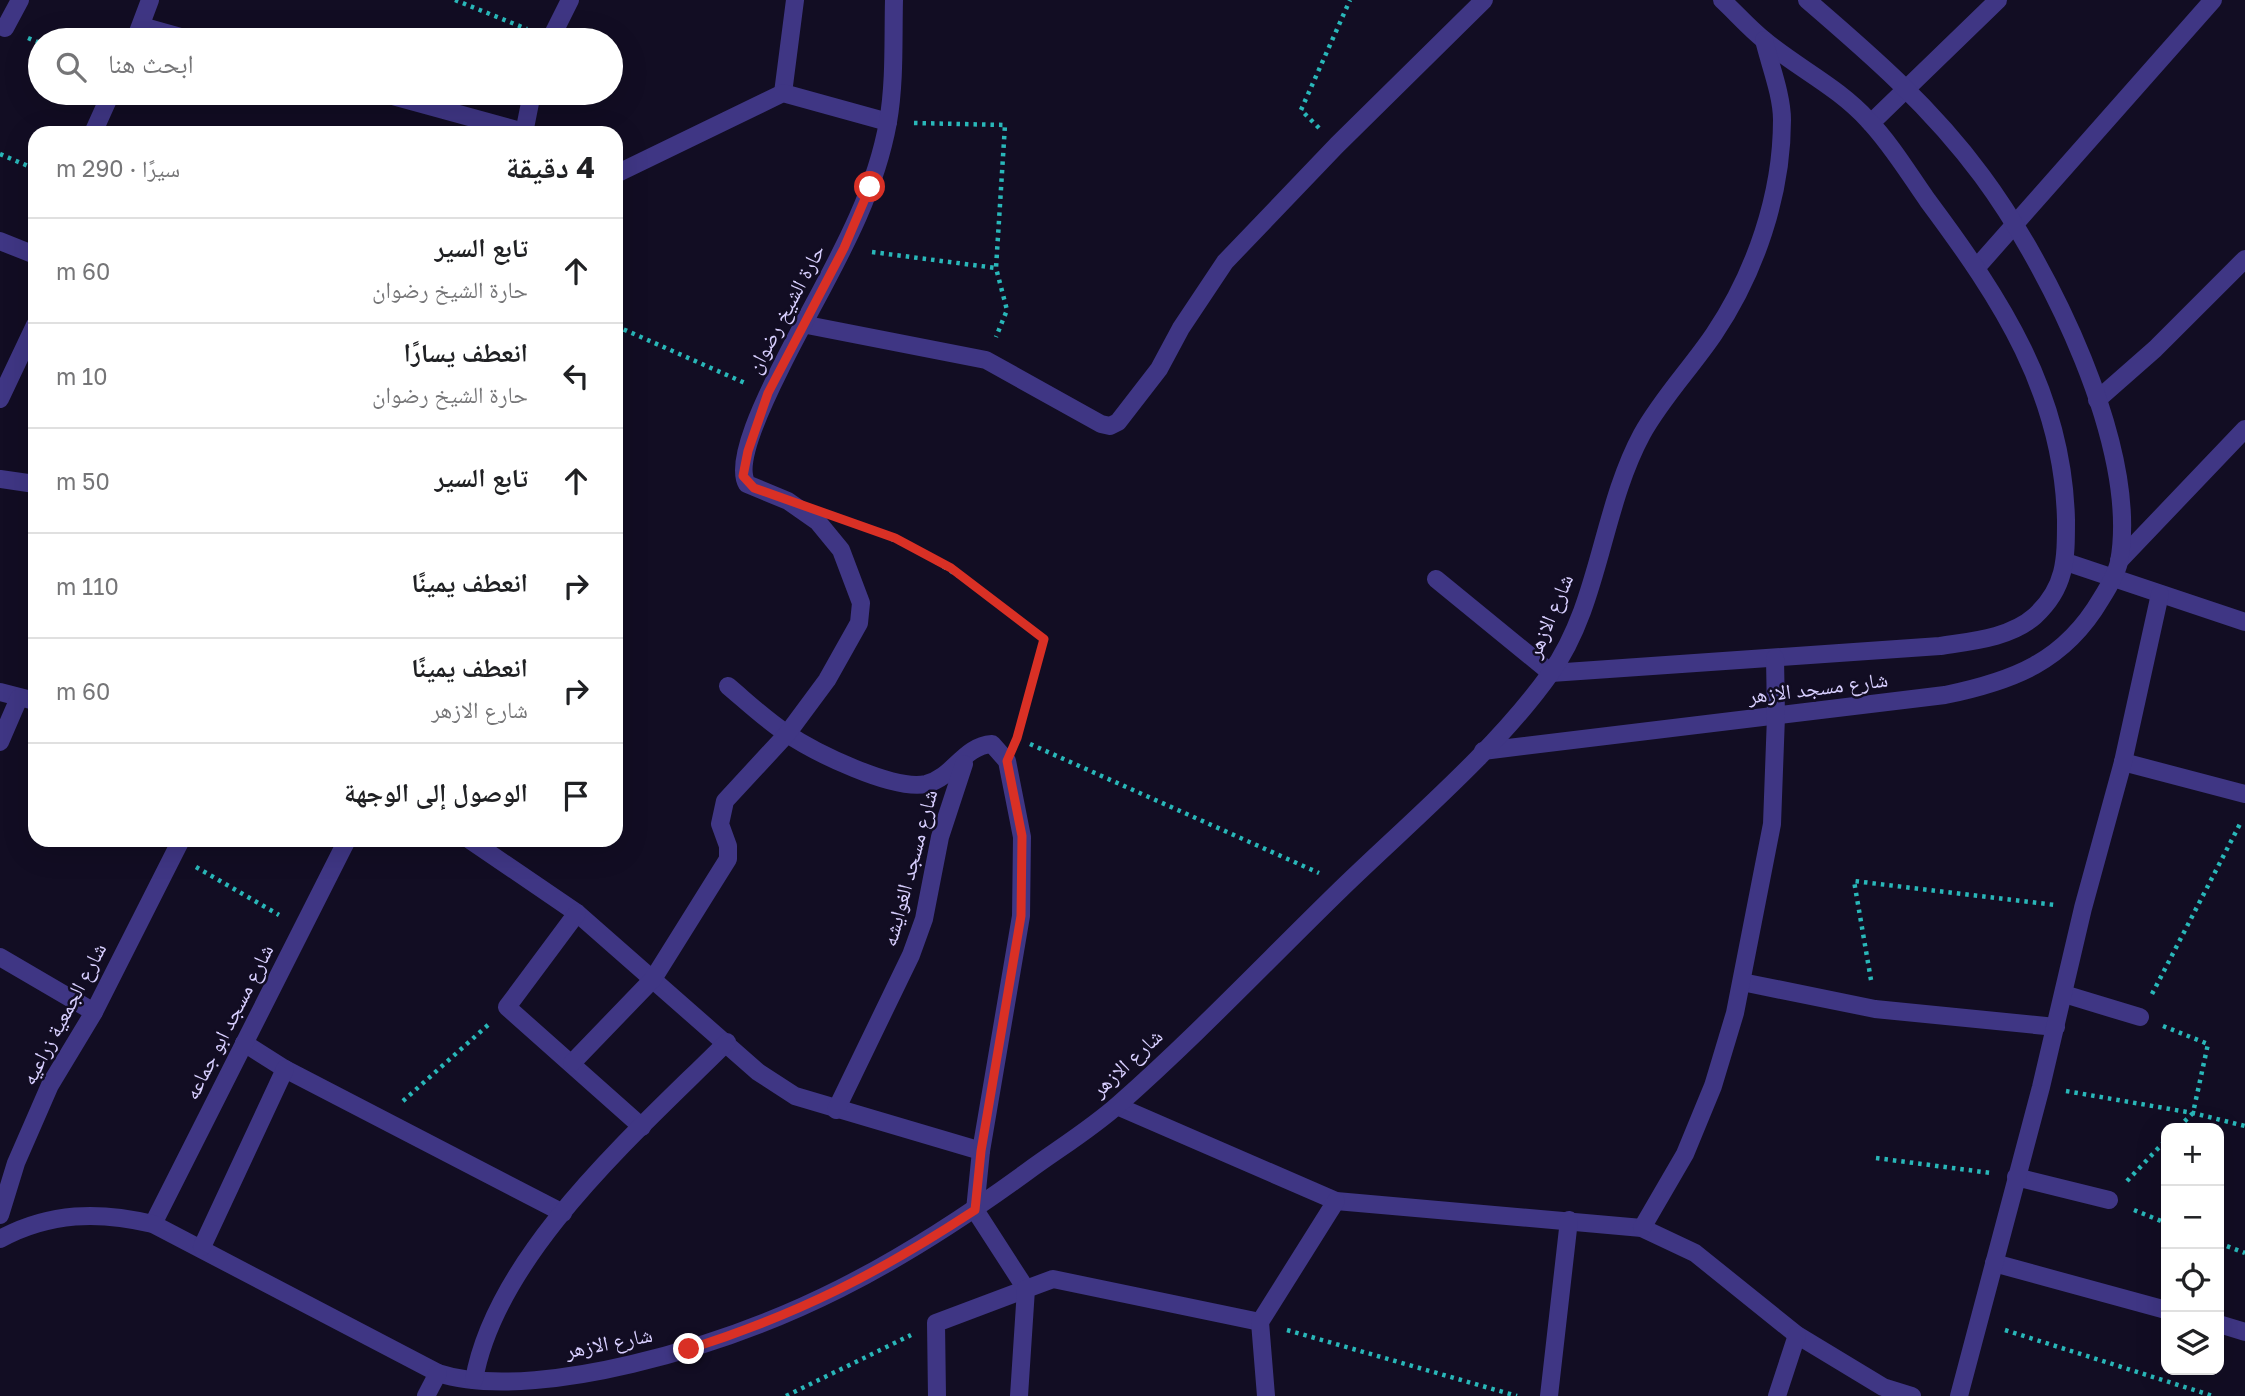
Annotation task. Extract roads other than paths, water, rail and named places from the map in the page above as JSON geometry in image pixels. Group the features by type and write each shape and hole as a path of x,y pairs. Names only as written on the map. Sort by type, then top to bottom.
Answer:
{"street":[{"path":"5,28 20,0"},
{"path":"140,28 150,0"},
{"path":"556,28 570,0"},
{"path":"783,93 795,0"},
{"name":"حارة الشيخ رضوان","path":"572,1063 653,979 728,859 728,846 720,824 725,801 786,734 827,680 859,623 861,603 841,550 818,522 788,501 754,488 743,476 749,446 768,393 844,248 870,187 888,122 894,0"},
{"path":"802,324 986,360 1101,424 1110,426 1118,422 1159,369 1181,328 1225,262 1337,145 1484,0"},
{"path":"1722,0 1764,40 1843,94 1871,123 1977,267 2018,334 2048,407 2065,484 2066,562 2116,570 2160,594 2245,622"},
{"path":"1807,0 1908,88 1980,173 2016,224 2047,281 2096,400 2113,453 2122,507 2116,570"},
{"path":"1871,123 1998,0"},
{"path":"1977,267 2213,0"},
{"name":"شارع الازهر","path":"0,1239 22,1227 68,1215 114,1215 153,1224 202,1247 438,1373 474,1380 539,1379 604,1370 668,1355 750,1329 828,1297 893,1262 975,1210 1116,1106 1483,751 1551,673 1573,632 1617,489 1642,434 1675,383 1713,335 1743,285 1764,230 1777,174 1783,116 1764,40"},
{"path":"623,171 783,93 888,122"},
{"path":"96,126 106,105"},
{"path":"426,105 502,126"},
{"path":"525,126 530,105"},
{"path":"0,241 28,251"},
{"path":"2096,400 2155,349 2245,259"},
{"path":"0,399 28,340"},
{"name":"شارع مسجد الازهر","path":"1483,751 1945,695 1997,684 2045,660 2085,625 2116,570 2245,429"},
{"path":"0,480 28,483"},
{"name":"شارع مسجد الازهر","path":"1551,673 1941,646 2005,633 2033,617 2055,593 2066,562"},
{"path":"1436,579 1551,673"},
{"path":"1959,1396 2041,1087 2082,908 2123,762 2160,594"},
{"path":"1642,1228 1685,1154 1713,1086 1741,982 1772,824 1775,658"},
{"path":"728,686 786,734 827,756 882,777 922,785 948,775 970,750 992,744 1007,761 1022,836 1021,916 981,1151 975,1210 1026,1289 1019,1396"},
{"path":"0,692 27,699 0,741"},
{"name":"شارع مسجد الغوايشه","path":"836,1110 911,955 924,919 943,826 970,750"},
{"path":"2123,762 2245,794"},
{"name":"شارع الجمعية زراعيه","path":"0,1215 16,1163 50,1085 94,1012 177,847"},
{"name":"شارع مسجد ابو جماعه","path":"153,1224 343,847"},
{"path":"480,847 577,913 758,1072 795,1096 981,1151"},
{"path":"577,913 507,1007 642,1127"},
{"path":"0,957 94,1012"},
{"path":"1741,982 1875,1009 2056,1027"},
{"path":"2064,994 2140,1017"},
{"path":"474,1380 480,1347 503,1299 531,1255 563,1213 642,1127 727,1042"},
{"path":"244,1043 285,1069 563,1213"},
{"path":"202,1247 285,1069"},
{"path":"1116,1106 1336,1201 1642,1228 1695,1253 1797,1335 1882,1392 1912,1396"},
{"path":"2016,1177 2109,1200"},
{"path":"1266,1396 1259,1322 1336,1201"},
{"path":"1549,1396 1569,1220"},
{"path":"1994,1263 2161,1309"},
{"path":"937,1396 936,1322 1053,1279 1259,1322"},
{"path":"2224,1326 2245,1332"},
{"path":"1777,1396 1797,1335"},
{"path":"426,1396 438,1373"}]}
